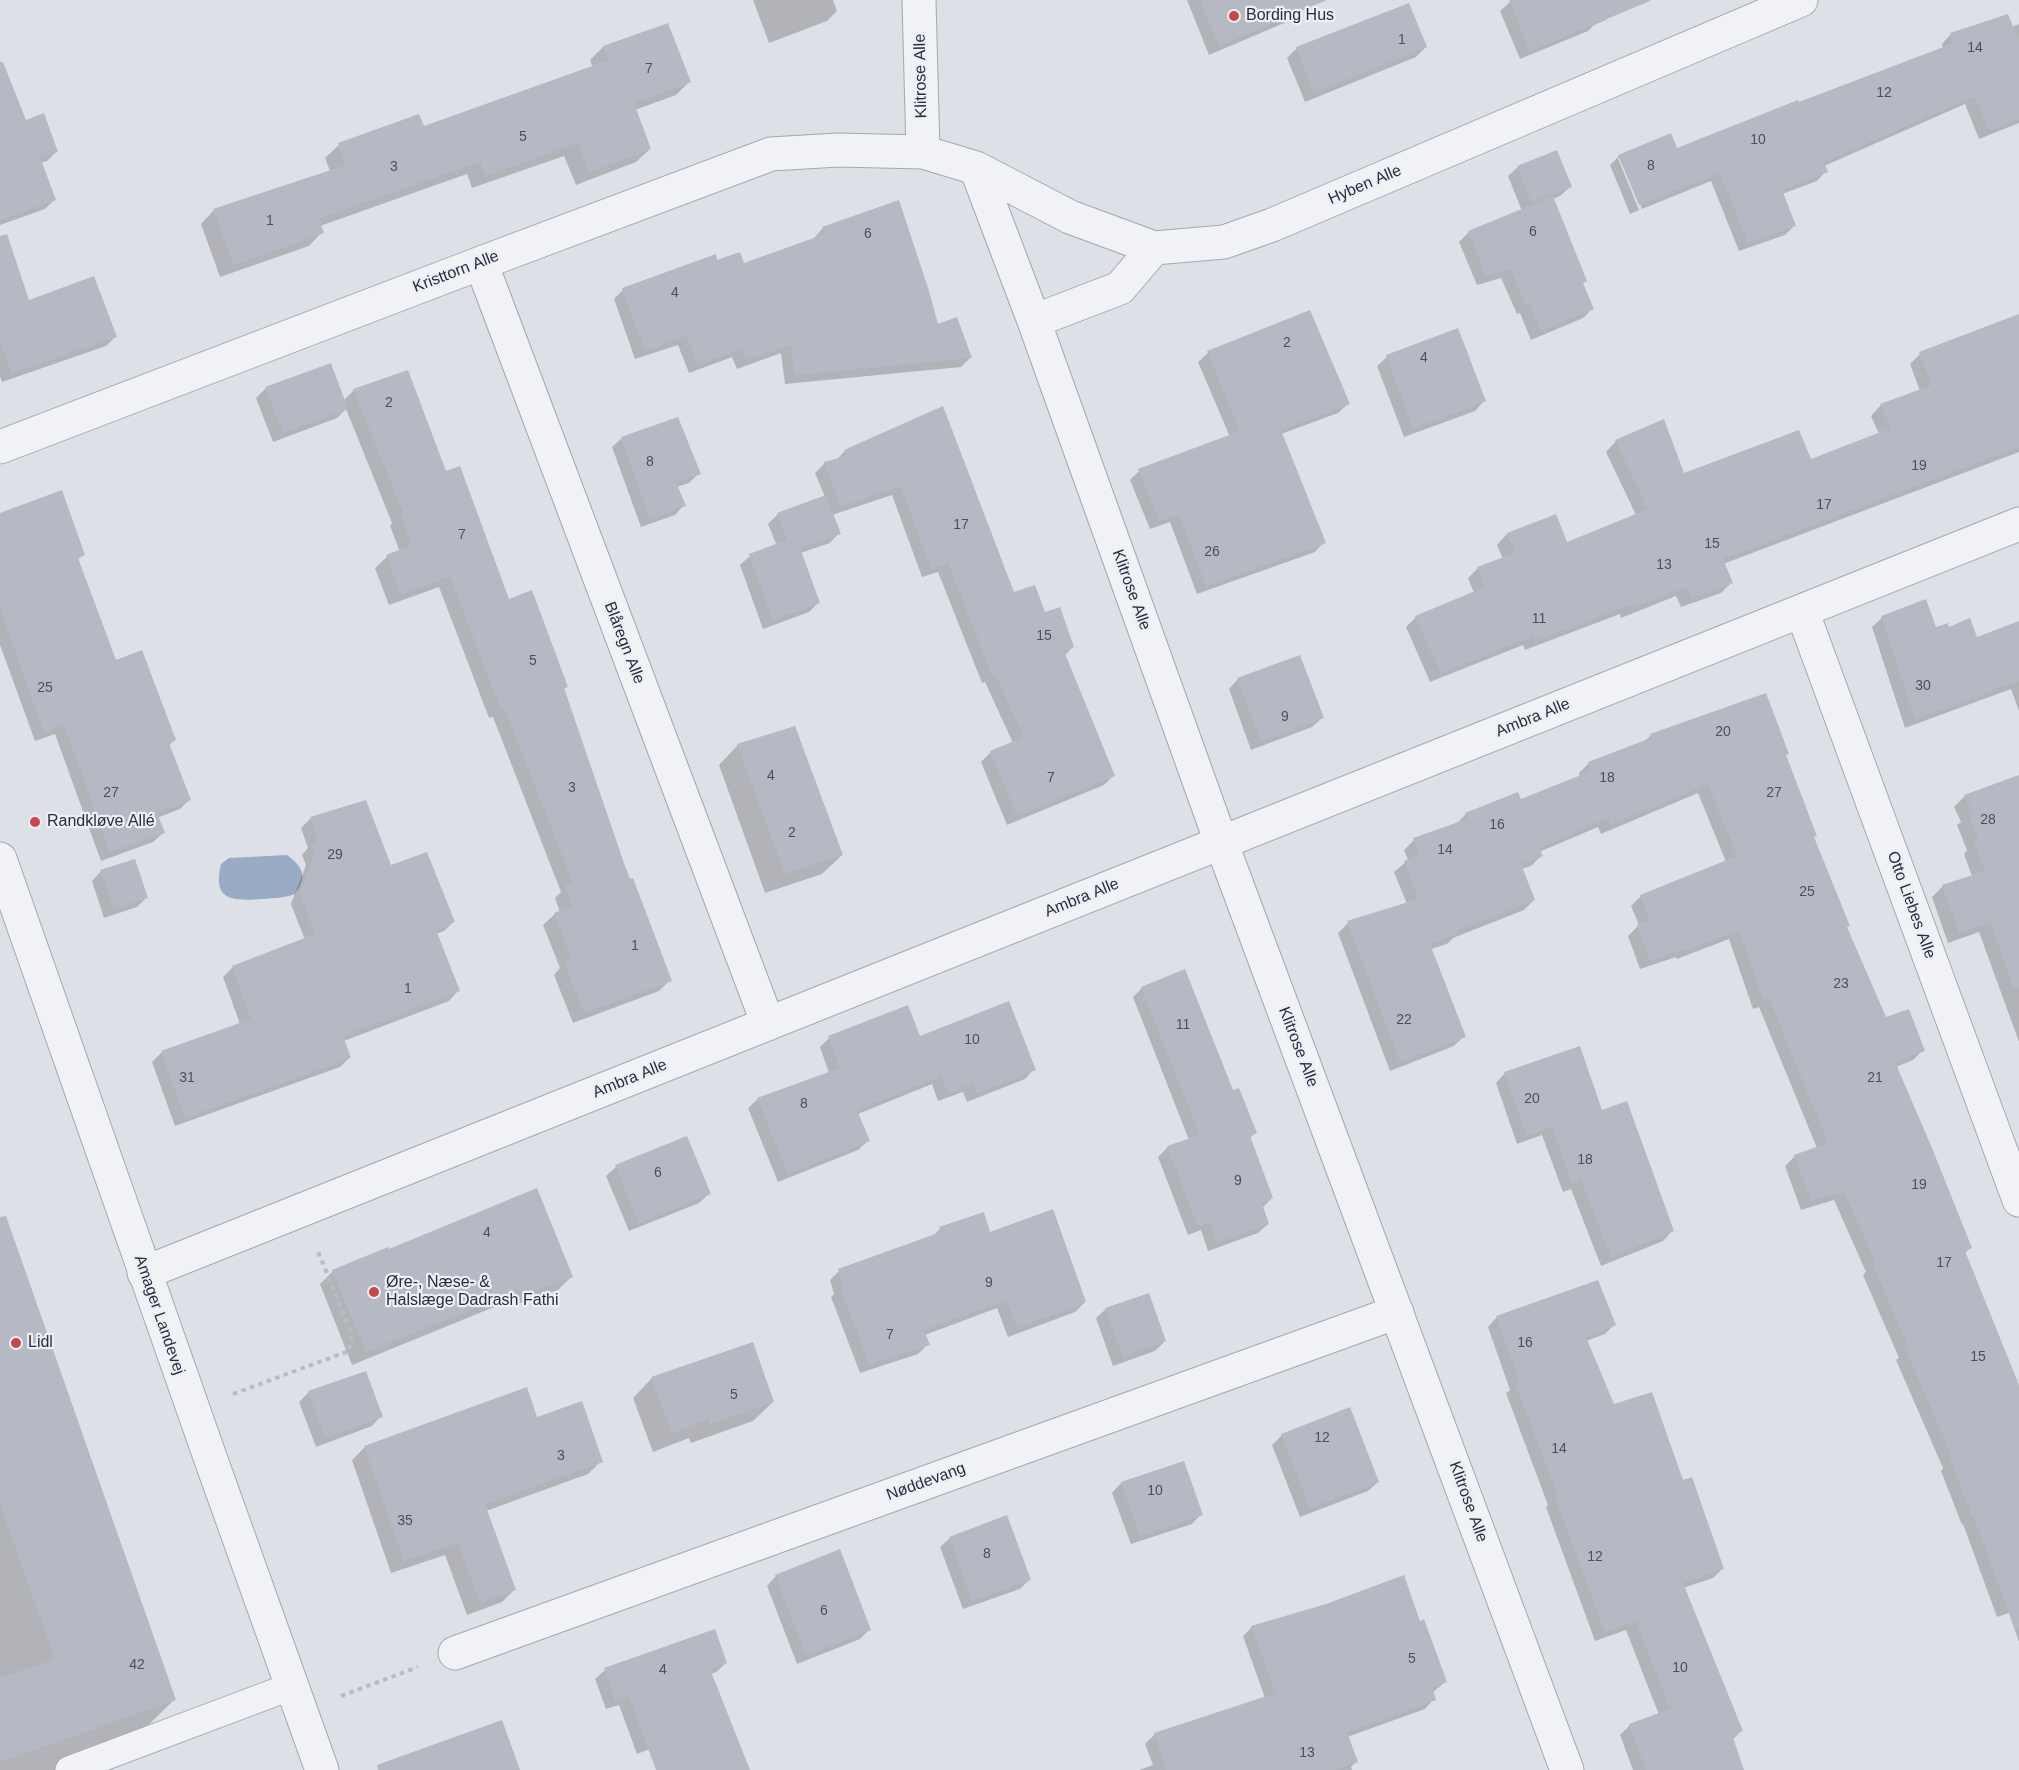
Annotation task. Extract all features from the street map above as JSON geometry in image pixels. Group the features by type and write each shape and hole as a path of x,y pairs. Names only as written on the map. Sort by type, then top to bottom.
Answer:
{"street":[{"name":"Klitrose Alle","path":"919,0 923,152"},
{"name":"Hyben Alle","path":"923,152 976,168 1070,217 1154,248 1224,242 1272,225 1802,0"},
{"name":"Kristtorn Alle","path":"0,447 481,262 771,154 838,150 923,152"},
{"name":"Klitrose Alle","path":"976,168 1034,321 1221,842 1567,1770"},
{"path":"1034,321 1120,288 1154,248"},
{"name":"Blåregn Alle","path":"481,262 768,1024"},
{"name":"Ambra Alle","path":"144,1273 2019,524"},
{"name":"Otto Liebes Alle","path":"1802,611 2019,1200"},
{"name":"Amager Landevej","path":"0,859 144,1273 322,1770"},
{"name":"Nøddevang","path":"455,1653 1397,1312"}],"lane":[{"path":"69,1770 296,1699"}],"path":[{"path":"193,1410 349,1351 352,1335 301,1210"},
{"path":"296,1699 455,1653"}],"water":[{"path":"287,855 302,872 301,882 295,894 279,898 242,900 233,899 222,892 219,885 221,864 229,858"}],"building":[{"name":"Bording Hus","path":"1200,0 1327,0 1219,46"},
{"path":"1509,0 1650,0 1650,1 1530,51"},
{"path":"1409,3 1427,47 1314,93 1296,47"},
{"path":"2008,14 2019,41 2019,119 1989,130 1975,96 1824,162 1828,172 1782,190 1796,226 1748,243 1720,173 1639,205 1618,155 1671,133 1677,148 1798,100 1799,102 1954,43 1950,33"},
{"path":"668,23 691,82 634,103 651,149 589,173 578,143 486,176 480,162 319,218 324,233 234,265 213,209 346,165 338,143 419,114 424,126 609,60 603,46"},
{"path":"0,62 3,62 26,120 44,113 58,152 40,157 56,200 0,220"},
{"path":"1557,150 1572,187 1531,202 1517,166"},
{"path":"1553,196 1587,281 1583,283 1594,309 1540,331 1530,304 1526,305 1510,269 1486,276 1468,231"},
{"path":"899,200 938,324 957,317 972,358 794,375 791,345 746,360 741,349 698,365 687,336 645,351 622,288 716,254 717,260 740,252 744,263 825,234 822,227"},
{"path":"7,234 29,300 94,276 117,337 12,373 0,342 0,236"},
{"path":"1310,310 1350,404 1281,430 1326,543 1206,586 1179,514 1160,521 1138,469 1240,431 1207,351"},
{"path":"2019,314 2019,447 1723,559 1733,583 1691,598 1687,587 1632,608 1630,605 1535,641 1533,636 1441,673 1415,616 1485,587 1477,567 1515,553 1507,533 1556,514 1567,542 1648,509 1615,440 1664,419 1684,473 1799,430 1811,459 1891,428 1880,404 1932,385 1919,352"},
{"path":"1458,328 1486,401 1413,429 1386,355"},
{"path":"331,363 348,409 283,433 265,387"},
{"path":"408,370 446,471 460,466 509,599 532,590 568,687 564,688 625,866 630,879 633,878 672,981 584,1013 564,962 572,960 554,913 573,906 565,886 573,883 504,707 500,708 450,576 401,595 386,555 412,545 400,513 403,512 353,389"},
{"path":"943,406 1014,592 1035,585 1045,612 1060,607 1074,647 1064,651 1115,776 1017,816 990,751 1024,737 995,674 992,675 948,563 931,569 901,486 841,507 824,462 847,456 844,450"},
{"path":"678,417 701,474 676,482 686,506 650,519 621,437"},
{"path":"62,490 85,555 78,558 116,660 142,650 176,740 169,743 191,800 157,813 165,833 110,852 64,725 44,733 0,608 0,513"},
{"path":"826,495 841,534 800,548 820,603 773,620 749,554 787,540 777,513"},
{"path":"1926,599 1936,627 1948,623 1949,627 1970,618 1977,637 2019,621 2019,681 1915,719 1881,616"},
{"path":"1300,655 1324,718 1261,741 1237,678"},
{"path":"1766,693 1789,754 1786,755 1817,836 1814,837 1850,926 1847,927 1886,1017 1909,1009 1925,1051 1895,1062 1972,1248 1965,1251 2019,1385 2019,1628 2015,1629 1950,1459 1953,1458 1905,1349 1909,1348 1844,1191 1811,1201 1794,1155 1828,1143 1769,998 1763,1000 1739,930 1650,961 1637,925 1650,920 1640,895 1737,856 1708,784 1611,825 1608,818 1539,848 1543,856 1521,864 1535,900 1430,944 1466,1037 1400,1062 1347,921 1418,899 1404,861 1419,854 1413,838 1467,819 1465,813 1518,792 1521,799 1591,771 1588,762 1651,738 1650,734"},
{"path":"795,726 843,855 785,874 737,744"},
{"path":"2019,775 2019,987 2014,988 1990,922 1959,933 1942,885 1985,871 1974,841 1978,839 1968,812 1972,811 1964,795"},
{"path":"366,800 391,865 427,852 455,922 436,930 460,991 343,1036 351,1058 185,1118 161,1051 251,1019 232,966 315,934 300,894 314,855 311,844 318,841 310,817"},
{"path":"135,859 148,898 114,909 100,870"},
{"path":"1185,969 1233,1090 1239,1088 1257,1133 1250,1136 1273,1198 1262,1203 1269,1224 1217,1243 1210,1222 1198,1227 1167,1146 1200,1135 1141,987"},
{"path":"1009,1001 1036,1070 977,1093 973,1083 948,1093 941,1076 857,1110 870,1141 788,1174 757,1098 840,1068 828,1036 908,1005 920,1036"},
{"path":"1580,1046 1602,1110 1627,1101 1674,1231 1611,1257 1581,1180 1572,1183 1552,1127 1527,1136 1504,1072"},
{"path":"687,1136 711,1194 639,1223 615,1165"},
{"path":"537,1188 573,1277 524,1294 523,1289 366,1352 332,1270"},
{"path":"1053,1209 1086,1302 1018,1328 1006,1300 924,1330 930,1345 869,1364 840,1287 843,1285 838,1269 941,1232 939,1227 984,1212 990,1232"},
{"path":"6,1216 176,1700 0,1762 0,1678 55,1659 0,1504 0,1217"},
{"path":"1598,1280 1616,1325 1586,1337 1614,1404 1652,1392 1683,1480 1692,1477 1724,1569 1683,1583 1743,1731 1732,1735 1744,1770 1646,1770 1629,1724 1670,1709 1636,1621 1605,1632 1555,1497 1558,1496 1515,1383 1519,1381 1496,1316"},
{"path":"1149,1293 1166,1341 1123,1357 1105,1308"},
{"path":"753,1342 774,1402 710,1424 709,1419 672,1433 651,1377"},
{"path":"366,1371 383,1417 325,1438 308,1391"},
{"path":"527,1387 537,1417 582,1401 603,1462 485,1504 516,1590 480,1603 458,1543 404,1561 364,1446"},
{"path":"1350,1407 1379,1482 1310,1508 1281,1434"},
{"path":"1184,1461 1203,1515 1140,1536 1121,1482"},
{"path":"1007,1515 1031,1580 972,1601 949,1537"},
{"path":"840,1549 871,1630 806,1655 775,1575"},
{"path":"1404,1575 1420,1621 1424,1619 1447,1682 1432,1687 1436,1700 1347,1732 1358,1762 1335,1770 1166,1770 1154,1733 1276,1693 1251,1626 1326,1604"},
{"path":"715,1629 727,1663 710,1669 750,1770 656,1770 629,1696 615,1701 604,1668"},
{"path":"502,1720 520,1770 378,1770 377,1765"}],"place":[{"name":"Bording Hus","path":"1234,16"},
{"name":"Randkløve Allé","path":"35,822"},
{"name":"Øre-, Næse- & Halslæge Dadrash Fathi","path":"374,1292"},
{"name":"Lidl","path":"16,1343"}]}
